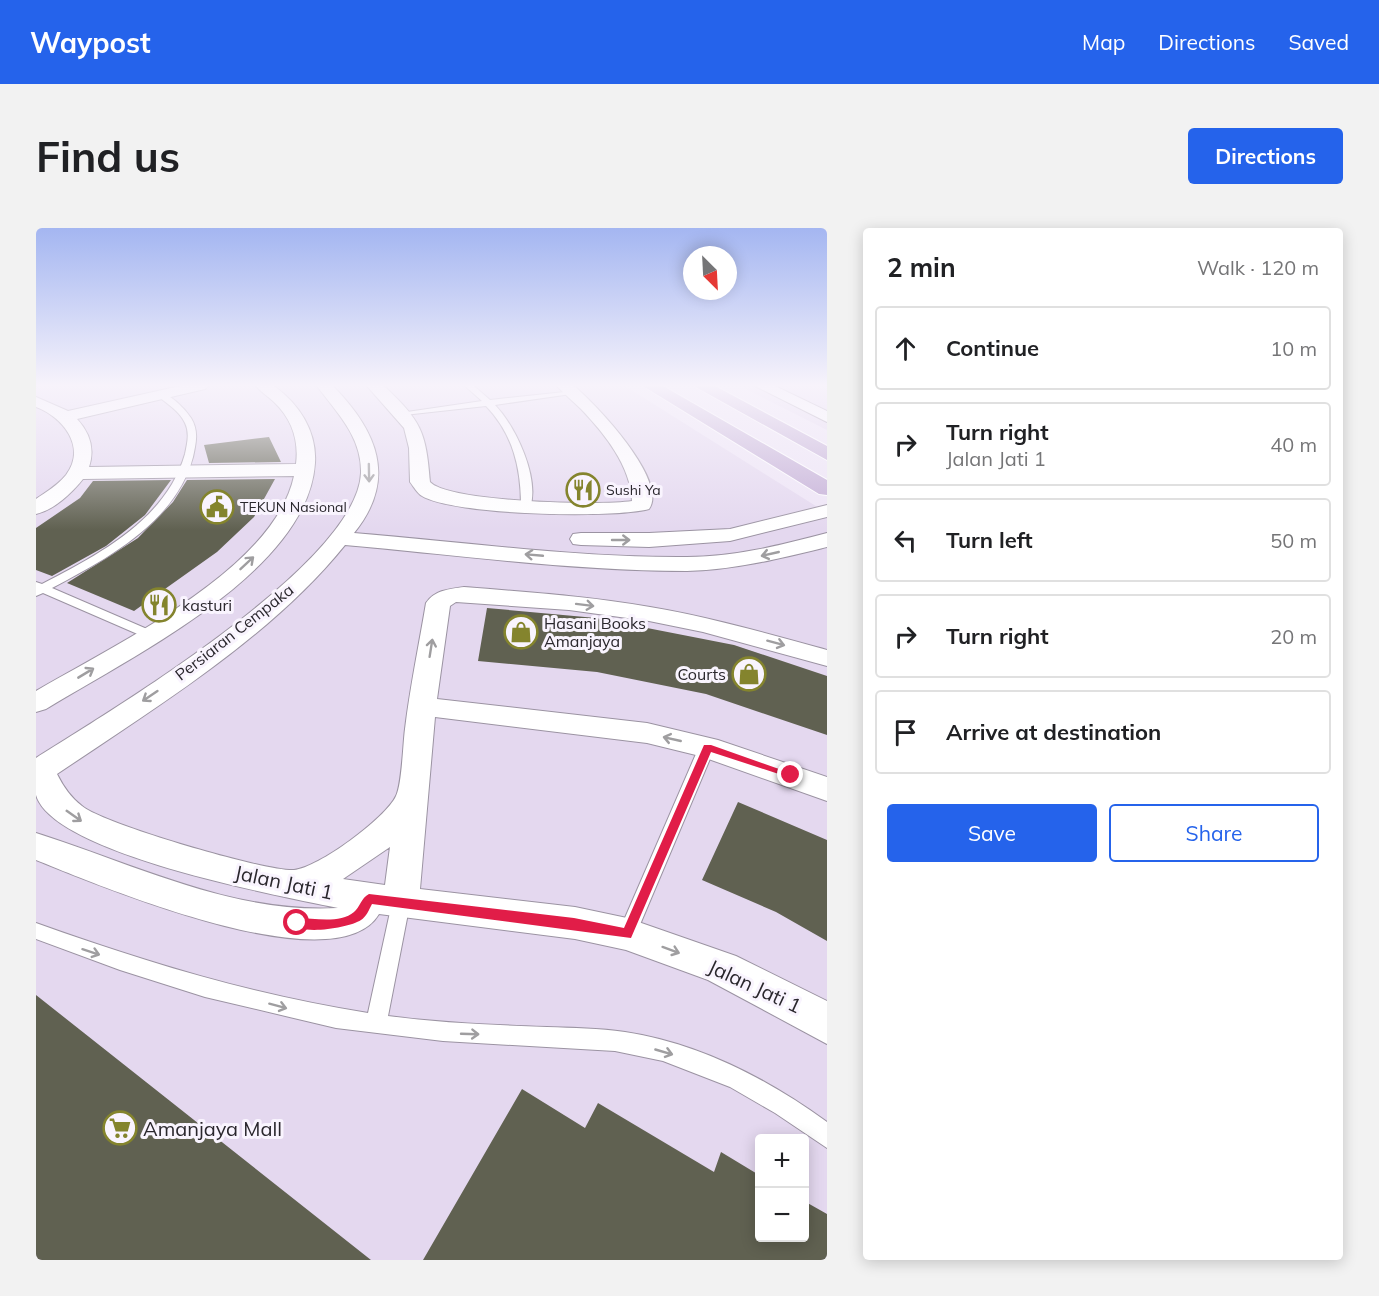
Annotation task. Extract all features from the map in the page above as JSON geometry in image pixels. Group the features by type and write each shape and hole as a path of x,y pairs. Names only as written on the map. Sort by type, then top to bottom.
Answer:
{"main road":[{"path":"733,434 827,489"},
{"path":"791,434 827,454"}],"street":[{"path":"36,508 78,473 84,455 79,434"},
{"path":"36,703 148,635 233,577 273,539 291,512 306,470 306,451 302,434"},
{"name":"Persiaran Cempaka","path":"38,772 245,628 285,595 354,519 369,487 369,463 366,447 360,434"},
{"path":"416,434 420,482 426,490 446,497 526,506 624,510 642,505 643,496 625,456 610,434"},
{"path":"78,473 306,470"},
{"path":"354,519 524,535 649,540 730,535 827,511"},
{"path":"339,538 597,560 689,564 762,556 827,540"},
{"path":"36,846 115,876 229,912 297,923 342,924 385,901 412,799 422,706 438,603 455,595 569,603 649,614 706,625 827,658"},
{"path":"422,706 607,728 708,747 827,789"},
{"name":"Jalan Jati 1","path":"38,772 53,796 71,816 102,832 230,872 385,901 574,923 627,934 722,968 808,1011 827,1024"},
{"path":"299,884 342,866 372,846 392,826 412,799"}],"lane":[{"path":"38,589 116,546 158,511 187,472 192,434"},
{"path":"511,434 522,454 527,481 526,506"},
{"path":"38,589 148,635"},
{"path":"627,934 708,747"},
{"path":"376,1024 385,901"},
{"path":"36,930 79,948 190,983 293,1011 430,1032 575,1038 636,1044 699,1062 750,1084 827,1136"}],"shaded area":[{"path":"36,434 702,434 827,513 827,1260 36,1260"}],"building":[{"path":"269,437 281,462 209,463 204,445"},
{"path":"275,479 254,517 217,552 134,611 67,583 138,538 173,502 187,480"},
{"path":"171,480 145,515 106,546 52,576 36,570 36,528 80,498 93,481"},
{"path":"487,608 596,618 734,645 827,676 827,735 706,694 597,672 478,661"},
{"path":"738,802 827,840 827,941 776,912 702,880"},
{"name":"Amanjaya Mall","path":"36,995 371,1260 36,1260"},
{"path":"522,1089 585,1128 598,1103 714,1172 721,1152 755,1173 755,1242 809,1242 809,1204 827,1214 827,1260 423,1260"}],"place":[{"name":"Sushi Ya","path":"583,490"},
{"name":"TEKUN Nasional","path":"217,507"},
{"name":"kasturi","path":"159,605"},
{"name":"Hasani Books Amanjaya","path":"521,632"},
{"name":"Courts","path":"749,674"},
{"name":"Amanjaya Mall","path":"120,1128"}],"route":[{"path":"297,923 342,924 359,916 369,899 574,923 627,934 708,747 791,775"}]}
